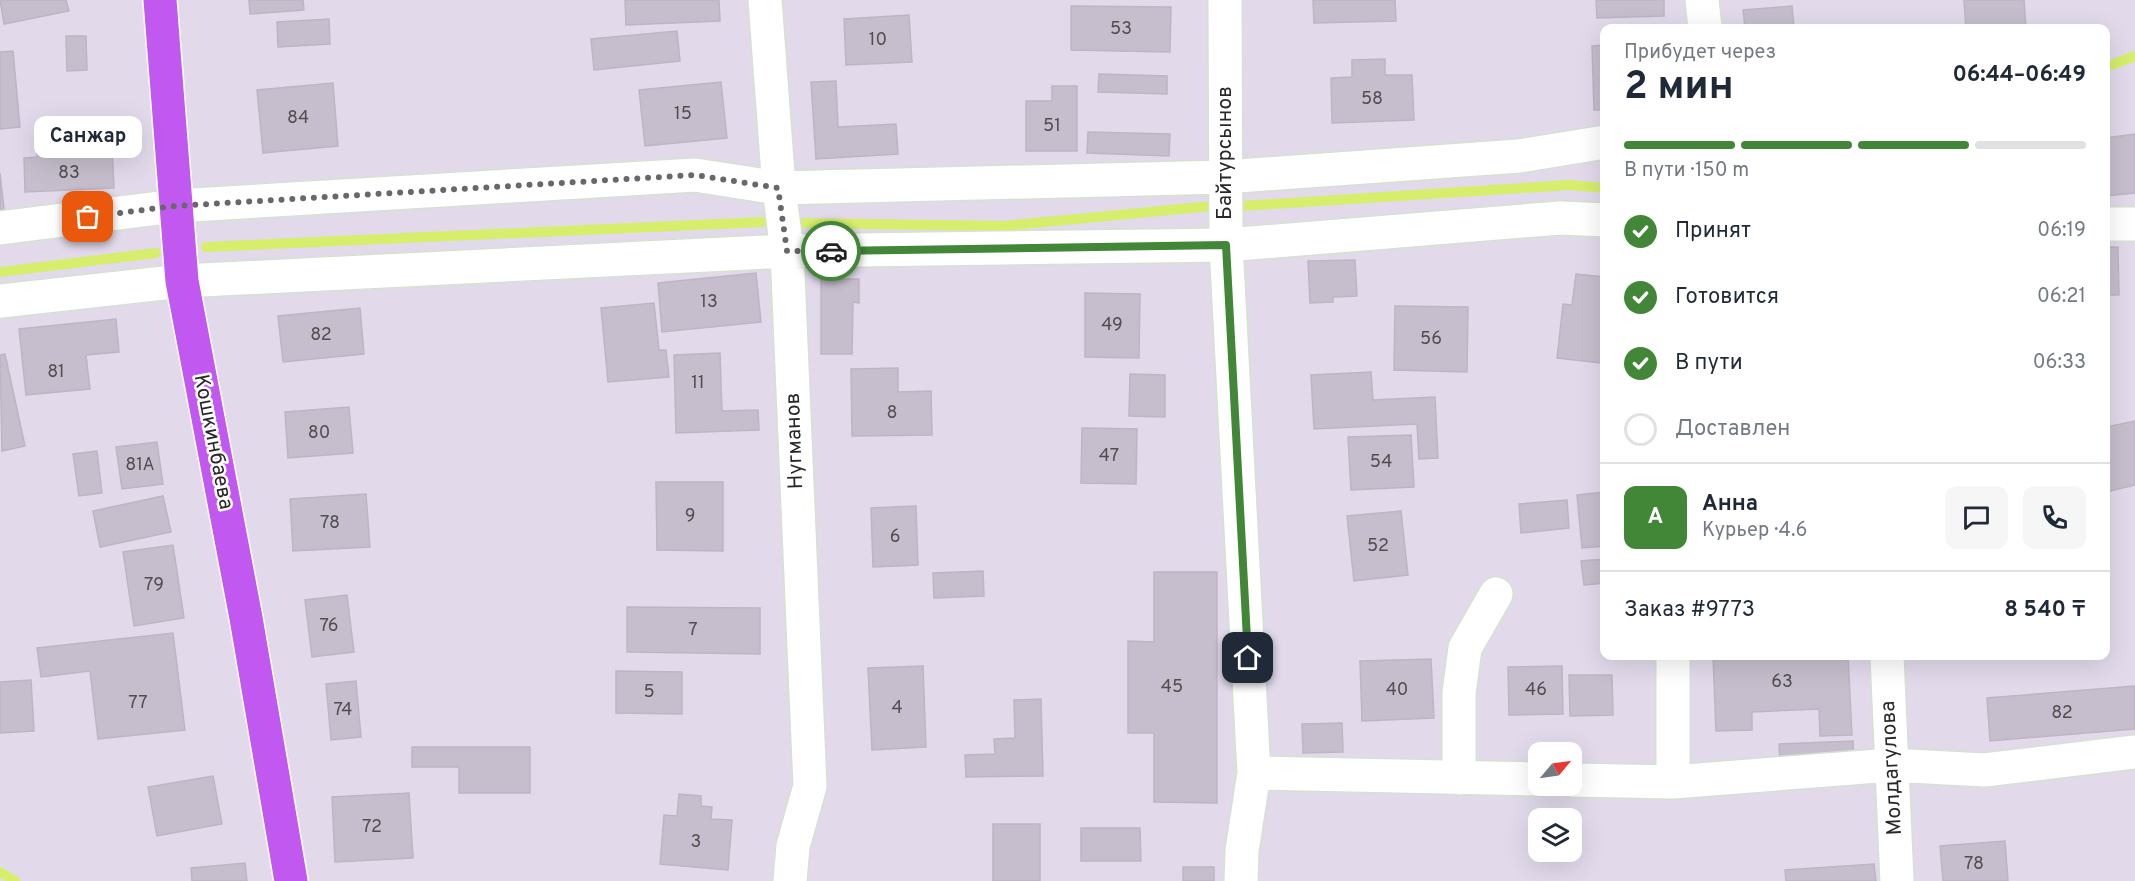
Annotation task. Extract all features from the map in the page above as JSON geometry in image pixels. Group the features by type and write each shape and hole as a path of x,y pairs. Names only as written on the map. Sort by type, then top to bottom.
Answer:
{"main road":[{"name":"Кошкинбаева","path":"160,0 182,281 246,618 291,881"}],"street":[{"name":"Нугманов","path":"765,0 778,188 787,251 810,786 793,846 790,881"},
{"name":"Байтурсынов","path":"1225,0 1226,245 1254,773 1242,851 1241,881"},
{"path":"1702,0 1705,24"},
{"path":"0,228 175,206 695,175 778,188 1224,177 1519,156 1600,143"},
{"path":"0,301 182,281 787,251 1226,245 1560,218 1600,220"},
{"path":"2110,224 2135,224"},
{"path":"1459,778 1459,693 1465,648 1496,594"},
{"path":"1672,782 1673,660"},
{"name":"Молдагулова","path":"1887,660 1897,881"},
{"path":"1582,780 1672,782 1891,765 1984,770 2135,752"},
{"path":"1254,773 1528,779"}],"building":[{"path":"0,0 66,0 69,11 4,24"},
{"path":"249,0 303,0 304,10 250,14"},
{"path":"625,0 719,0 720,21 626,25"},
{"path":"1313,0 1395,0 1396,21 1314,23"},
{"path":"1596,0 1664,0 1664,16 1597,18"},
{"path":"1964,0 2024,0 2026,24 1966,24"},
{"path":"1071,6 1171,7 1170,52 1071,50"},
{"path":"1792,6 1794,24 1745,24 1743,10"},
{"path":"909,15 912,62 846,65 844,19"},
{"path":"329,19 330,44 278,47 277,22"},
{"path":"677,31 680,61 594,70 591,39"},
{"path":"66,36 86,36 87,70 67,71"},
{"path":"1600,45 1600,110 1594,110 1592,46"},
{"path":"13,51 20,127 0,129 0,52"},
{"path":"1385,59 1385,75 1412,75 1414,120 1332,123 1331,78 1352,77 1352,60"},
{"path":"1099,74 1167,76 1167,94 1098,92"},
{"path":"836,81 838,127 896,124 898,154 816,159 811,82"},
{"path":"721,82 727,138 645,146 639,90"},
{"path":"333,83 338,146 263,153 257,90"},
{"path":"1052,86 1077,86 1077,151 1026,151 1026,101 1052,101"},
{"path":"111,127 114,188 25,192 24,158 37,157 36,131"},
{"path":"1088,132 1170,134 1169,156 1087,153"},
{"path":"2135,134 2135,193 2110,196 2110,137"},
{"path":"0,173 4,209 0,210"},
{"path":"2110,247 2118,247 2119,295 2110,295"},
{"path":"1355,260 1357,296 1333,297 1333,302 1310,303 1308,261"},
{"path":"756,273 761,322 662,332 658,283"},
{"path":"1576,274 1600,276 1600,363 1557,358 1563,304 1572,305"},
{"path":"821,279 859,279 859,303 853,302 852,354 821,354"},
{"path":"1085,293 1140,294 1139,358 1085,357"},
{"path":"654,303 659,350 666,350 669,377 608,382 601,308"},
{"path":"1395,306 1468,307 1467,372 1394,370"},
{"path":"360,308 364,354 283,362 278,316"},
{"path":"116,319 119,352 86,355 90,389 26,395 19,329"},
{"path":"720,353 722,411 758,410 759,430 676,433 674,355"},
{"path":"5,354 25,446 2,451 0,355"},
{"path":"898,368 898,392 931,391 932,435 852,436 851,369"},
{"path":"1371,372 1373,400 1435,397 1438,458 1419,459 1417,424 1314,429 1311,375"},
{"path":"1130,374 1165,375 1165,417 1129,416"},
{"path":"349,407 353,453 288,458 285,412"},
{"path":"2135,421 2135,485 2110,491 2110,426"},
{"path":"1082,428 1137,429 1136,484 1081,483"},
{"path":"1411,435 1414,487 1351,490 1348,437"},
{"path":"157,442 163,484 122,489 116,447"},
{"path":"97,451 102,493 79,496 73,454"},
{"path":"656,482 723,482 723,551 657,550"},
{"path":"1600,493 1600,546 1582,548 1577,495"},
{"path":"366,494 370,547 293,551 290,499"},
{"path":"163,496 171,532 100,547 93,511"},
{"path":"1567,500 1569,528 1521,533 1519,504"},
{"path":"916,506 918,565 873,567 871,508"},
{"path":"1401,511 1408,575 1354,581 1347,516"},
{"path":"173,545 184,618 134,626 123,552"},
{"path":"1600,559 1600,583 1584,585 1581,561"},
{"path":"983,571 984,596 934,598 933,573"},
{"path":"1154,572 1217,572 1217,803 1154,802 1154,733 1128,733 1128,641 1154,642"},
{"path":"347,595 354,652 312,657 305,600"},
{"path":"627,607 760,608 760,654 627,652"},
{"path":"173,633 185,730 98,739 90,671 41,677 37,648"},
{"path":"1431,659 1434,718 1362,721 1360,661"},
{"path":"1713,660 1848,660 1852,735 1820,736 1819,709 1752,712 1752,730 1716,731"},
{"path":"923,666 926,747 872,750 868,668"},
{"path":"1562,666 1563,714 1509,715 1508,667"},
{"path":"616,671 682,672 682,714 616,713"},
{"path":"1569,675 1612,675 1613,715 1570,716"},
{"path":"31,680 34,731 0,733 0,682"},
{"path":"356,681 361,737 331,740 326,684"},
{"path":"2135,686 2135,729 1990,741 1987,698"},
{"path":"1041,699 1043,776 966,777 965,755 995,754 994,739 1015,738 1014,700"},
{"path":"1342,723 1343,752 1303,753 1302,724"},
{"path":"1853,741 1854,761 1780,763 1779,744"},
{"path":"412,747 530,747 530,793 459,793 459,767 412,767"},
{"path":"213,776 222,824 157,836 148,787"},
{"path":"409,793 413,858 335,862 332,797"},
{"path":"679,794 701,796 701,806 712,807 711,819 732,820 728,870 660,864 664,815 677,816"},
{"path":"993,824 1040,824 1040,881 993,881"},
{"path":"1081,828 1140,828 1141,861 1081,861"},
{"path":"2005,841 2008,881 1943,881 1940,846"},
{"path":"245,863 247,881 192,881 191,868"},
{"path":"1874,864 1876,881 1786,881 1785,870"},
{"path":"1183,867 1214,867 1214,881 1183,881"}],"waterway":[{"path":"2110,65 2135,56"},
{"path":"1241,206 1569,185 1600,188"},
{"path":"803,223 1003,226 1212,206"},
{"path":"206,247 763,222"},
{"path":"0,272 156,253"},
{"path":"0,872 15,881"}],"way so far":[{"path":"88,217 175,206 695,175 778,188 787,251 831,251"}],"place":[{"name":"Санжар","path":"88,217"}],"route":[{"path":"831,251 1226,245 1248,658"}]}
